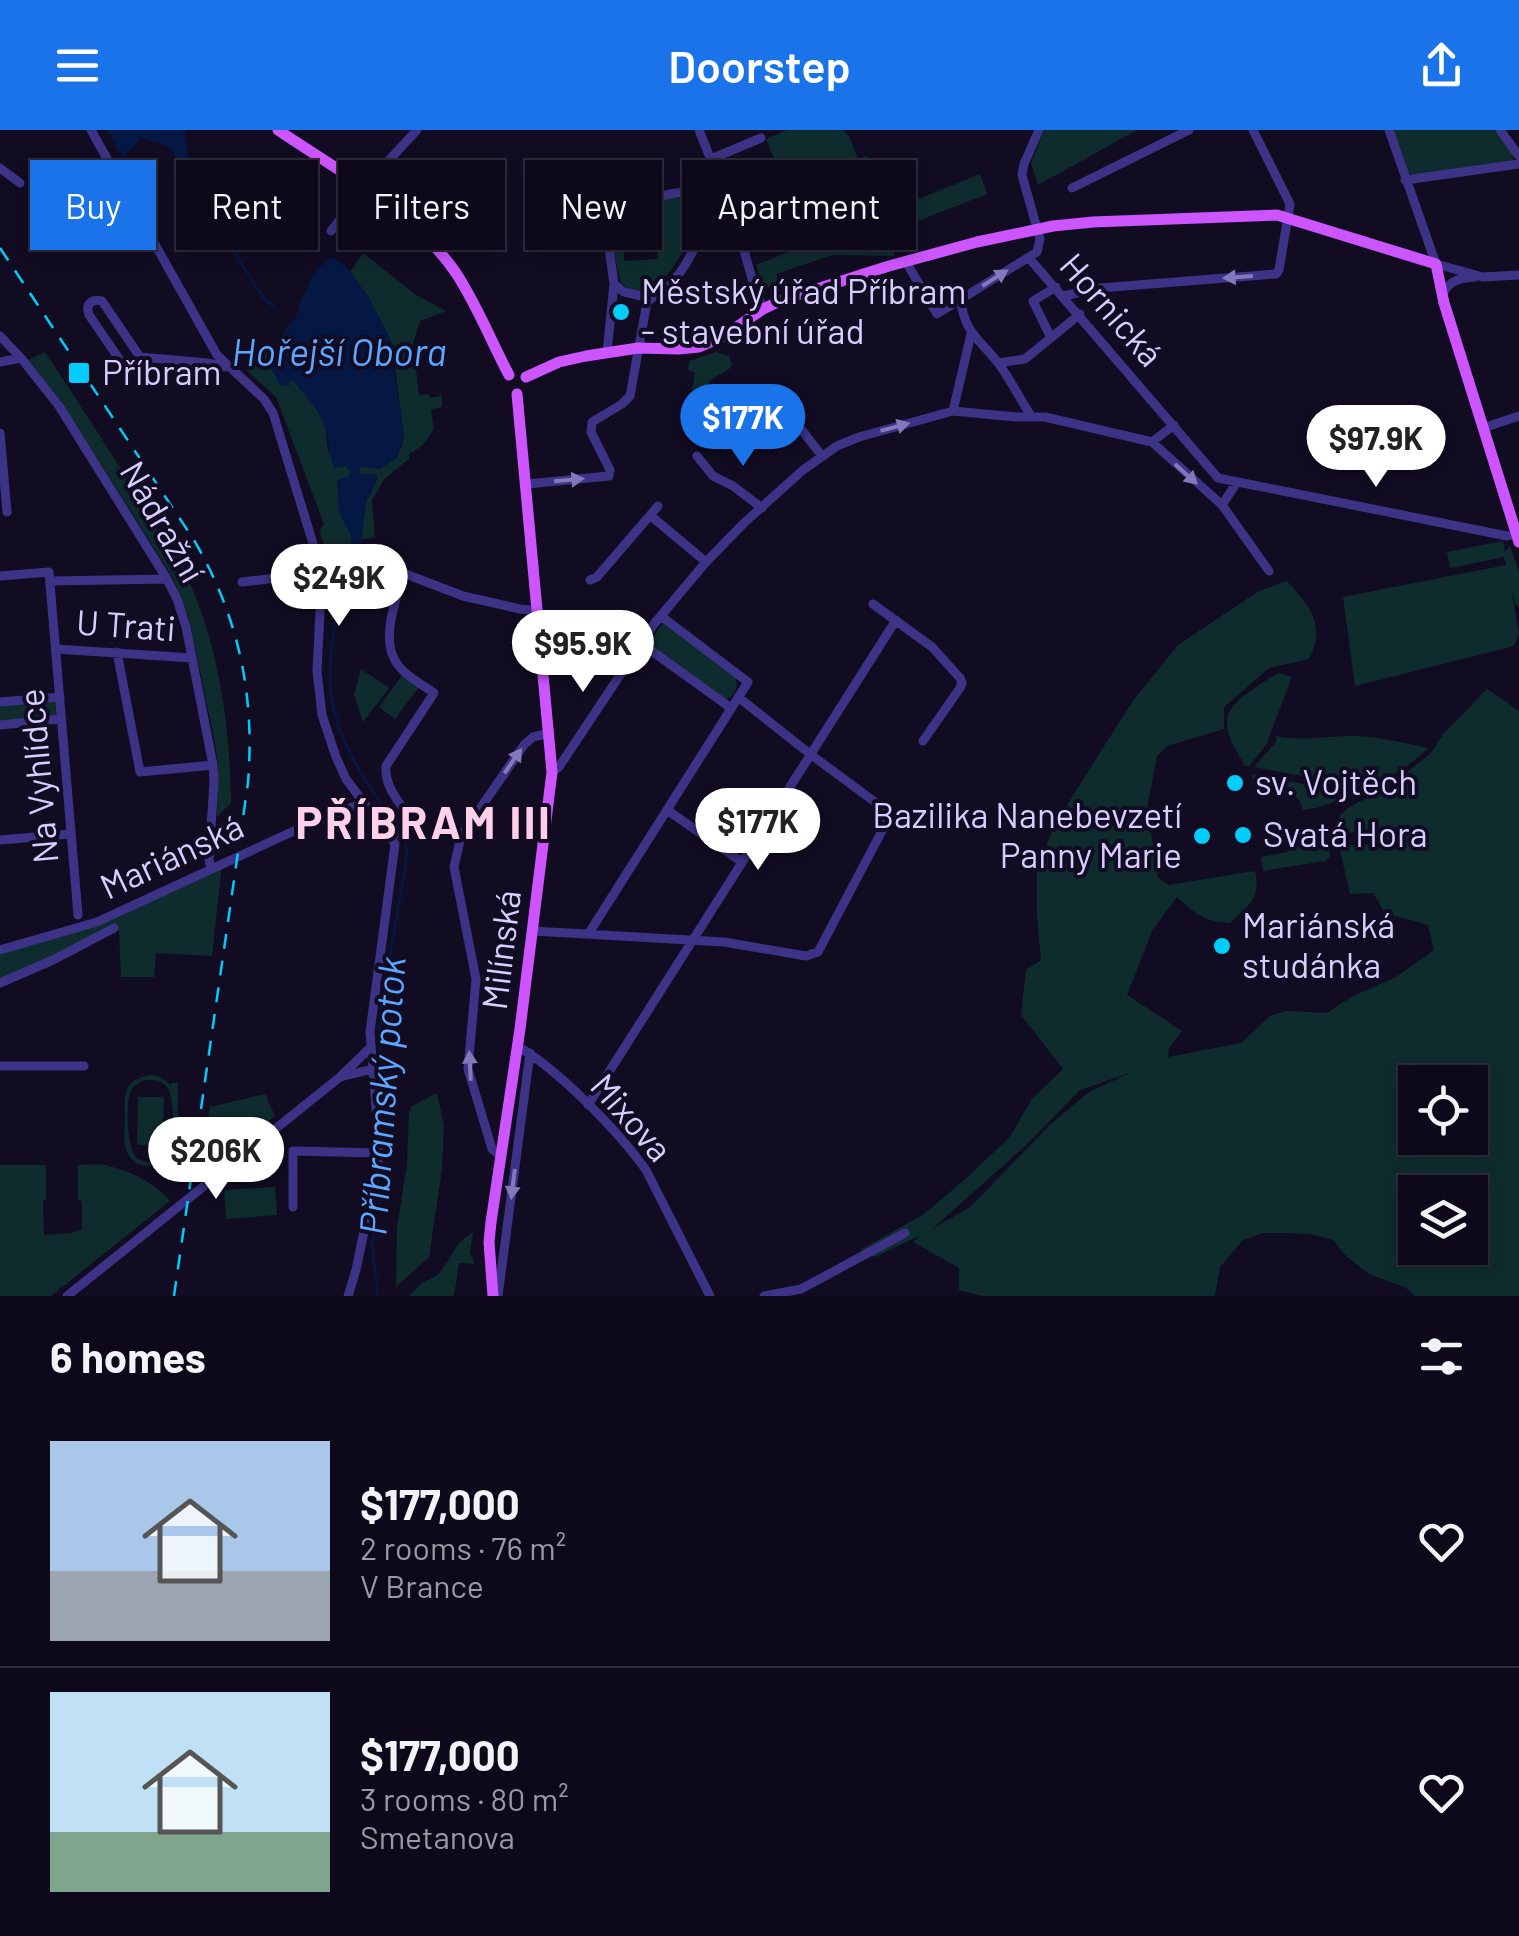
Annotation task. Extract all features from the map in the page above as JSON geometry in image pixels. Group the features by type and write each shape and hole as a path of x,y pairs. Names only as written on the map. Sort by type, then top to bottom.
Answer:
{"main road":[{"path":"278,130 338,169"},
{"path":"526,377 559,362 639,345 680,350 700,346 773,304 906,262 1038,228 1266,214 1288,217 1436,264 1518,536"},
{"path":"436,250 474,304 510,375"},
{"path":"518,372 526,377 526,388 517,394 510,392 506,385 510,375 518,372"},
{"name":"Milínská","path":"496,1296 489,1242 552,772 517,394"}],"street":[{"path":"91,130 217,355 264,399 273,413 321,569 316,671 322,715 346,779 391,837 395,852 374,998 371,1047 378,1153 348,1296"},
{"path":"390,160 417,130"},
{"path":"699,130 711,159 761,138"},
{"path":"1038,130 1022,174 1038,228"},
{"path":"1072,188 1189,130"},
{"path":"1051,338 1033,301 1060,292 1276,274 1290,204 1253,130"},
{"path":"1390,130 1436,264 1483,276"},
{"path":"1500,130 1519,156"},
{"path":"1405,180 1519,164"},
{"path":"0,168 20,183"},
{"path":"607,352 614,284 604,221 607,215 682,192"},
{"path":"331,232 338,223"},
{"name":"Hornická","path":"1038,228 1039,248 1029,258 1218,478 1236,482"},
{"path":"527,484 609,476 591,424 622,404 631,393 646,306 682,270 692,250"},
{"path":"744,250 754,285 773,304"},
{"path":"906,262 938,314 1029,258"},
{"path":"1442,294 1454,281 1519,275"},
{"path":"614,284 632,295 650,298"},
{"path":"998,363 1026,359 1077,312 1086,292"},
{"path":"961,299 971,334 998,363 1031,416"},
{"path":"140,358 102,301 92,301 88,307 90,315 124,366 131,367 140,358 230,368"},
{"path":"953,411 971,334"},
{"name":"Nádražní","path":"0,336 83,440 167,579 181,613 213,765 208,859 211,869"},
{"path":"187,362 204,352 207,337"},
{"path":"0,362 21,358"},
{"path":"780,402 822,456"},
{"path":"552,772 660,616 706,562 803,470 859,436 953,411 1031,416 1152,442 1222,505 1269,571"},
{"path":"1483,428 1519,416"},
{"path":"1152,442 1174,425"},
{"path":"0,432 7,512"},
{"path":"698,456 713,476 734,486 762,508"},
{"path":"1222,505 1236,482 1518,536"},
{"path":"590,580 597,578 658,506"},
{"path":"651,516 706,562"},
{"path":"242,582 303,575 337,565 380,566 463,596 539,611"},
{"path":"391,837 411,819 388,787 386,766 434,693 396,663 390,649 403,573"},
{"path":"0,576 167,579"},
{"name":"Na Vyhlídce","path":"49,577 78,916"},
{"path":"873,604 932,647 962,683 923,741"},
{"path":"589,934 748,682 660,616"},
{"path":"588,1105 896,620"},
{"path":"642,644 731,708"},
{"name":"U Trati","path":"56,649 192,658"},
{"path":"116,652 140,772 213,765"},
{"path":"0,702 60,697"},
{"path":"532,931 769,948 806,956 818,952 886,821 883,810 738,697"},
{"path":"0,725 62,720"},
{"path":"517,1154 501,1154 492,1149 468,1069 476,979 456,881 456,853 465,829 524,745 534,737 550,734"},
{"name":"Mariánská","path":"0,950 97,922 363,803"},
{"path":"667,810 742,862"},
{"path":"0,840 71,834"},
{"name":"Mariánská","path":"0,983 114,928"},
{"path":"46,938 53,960"},
{"name":"Mixova","path":"518,1046 588,1105 646,1170 710,1296"},
{"path":"67,1296 340,1077 371,1047"},
{"path":"496,1296 530,1053"},
{"path":"0,1066 84,1066"},
{"path":"340,1077 372,1069"},
{"path":"293,1206 294,1151 378,1153"},
{"path":"764,1296 801,1289 905,1234"}],"green space":[{"path":"787,130 843,130 858,159 867,156 869,160 775,160 766,139"},
{"path":"1044,130 1137,130 1038,185 1031,163"},
{"path":"1393,130 1497,130 1515,157 1511,161 1412,175"},
{"path":"980,174 987,194 916,222 916,200"},
{"path":"682,197 684,250 658,284 635,292 621,283 614,250 624,250 624,261 658,259 657,250 662,250 662,201"},
{"path":"793,250 893,250 895,256 832,255 776,274 779,283 768,287 756,265"},
{"path":"363,253 416,295 446,311 420,321 413,343 419,395 442,396 442,407 431,410 434,429 422,446 409,454 409,459 385,478 372,500 375,538 361,539 366,502 377,474 360,474 360,466 380,469 402,447 404,437 392,344 369,298 350,272"},
{"path":"259,347 271,354 268,363 290,381 293,379 317,410 325,425 328,451 352,469 339,512 352,537 349,552 342,555 325,548 320,530 324,524 276,397 246,370"},
{"path":"45,352 177,558 201,612 222,692 228,747 231,803 217,817 215,743 189,619 173,578 61,401 28,360"},
{"path":"716,352 729,356 732,364 712,379 689,409 695,372 688,370 689,361"},
{"path":"1503,541 1505,552 1510,546 1519,571 1519,606 1511,588 1519,634 1514,646 1355,686 1343,597 1506,565 1504,557 1450,568 1447,552"},
{"path":"1287,581 1316,626 1309,659 1269,668 1224,707 1224,729 1167,746 1157,756 1147,808 1158,877 1168,885 1255,871 1256,881 1255,895 1230,923 1201,916 1177,897 1153,929 1127,995 1182,1031 1169,1048 1168,1057 1241,1043 1270,1016 1286,1011 1327,1013 1351,997 1396,977 1434,950 1428,925 1385,913 1373,893 1350,894 1339,846 1371,844 1371,836 1358,832 1337,834 1338,820 1359,802 1406,785 1406,773 1431,753 1444,733 1487,689 1519,711 1519,1296 1415,1296 1405,1287 1369,1274 1333,1240 1311,1234 1262,1233 1242,1241 1220,1267 1215,1296 983,1296 959,1290 959,1268 913,1242 921,1235 875,1257 860,1250 924,1214 962,1182 1009,1138 1032,1099 1063,1069 1021,1015 1026,970 1041,960 1037,870 1054,826 1133,701 1178,645 1259,591","holes":["1132,1072 1089,1092 1052,1123 970,1207 932,1229 1024,1147 1080,1090"]},
{"path":"665,620 735,677 732,696 726,699 647,646"},
{"path":"361,669 389,688 363,722 354,695"},
{"path":"1279,673 1292,677 1266,745 1245,766 1229,734 1228,716 1239,700"},
{"path":"402,675 419,687 395,719 379,707"},
{"path":"55,700 57,719 0,724 0,705"},
{"path":"1276,736 1365,737 1428,748 1398,771 1365,788 1254,767 1276,742"},
{"path":"1252,774 1350,796 1303,810 1298,800 1282,787 1255,791"},
{"path":"1323,825 1330,856 1325,861 1263,871 1261,857 1288,852 1288,846 1299,839 1300,828"},
{"path":"222,864 212,956 156,953 154,977 121,977 116,928 0,983 0,950 50,938"},
{"path":"150,1075 171,1085 178,1083 177,1164 172,1164 171,1157 146,1166 134,1161 126,1149 126,1093 133,1082","holes":["145,1080 167,1087 173,1117 169,1152 150,1162 133,1153 128,1124 132,1089"]},
{"path":"437,1093 444,1126 442,1169 429,1257 396,1287 397,1227 407,1164 409,1112 412,1106"},
{"path":"265,1094 275,1116 199,1174 210,1107"},
{"path":"138,1097 164,1099 162,1145 137,1143"},
{"path":"101,1164 138,1177 170,1201 51,1296 0,1296 0,1165 46,1165 44,1235 82,1229 78,1165"},
{"path":"275,1187 277,1215 226,1219 224,1190"},
{"path":"473,1232 470,1253 475,1264 459,1263 454,1296 409,1296 440,1273 458,1245"}],"water":[{"path":"108,130 185,130 191,160 177,160 170,147 141,138 124,157"},
{"name":"Hořejší Obora","path":"330,258 344,264 369,298 388,334 404,437 397,458 380,469 360,467 360,474 378,474 366,502 356,557 338,556 349,552 352,537 339,512 337,482 352,470 347,466 334,468 319,415 293,380 289,386 280,385 268,363 299,310 311,280"}],"waterway":[{"name":"Příbramský potok","path":"233,250 262,296 275,308"},
{"name":"Příbramský potok","path":"348,557 333,636 332,700 352,758 397,826"},
{"name":"Příbramský potok","path":"378,1296 372,1246 388,1136 380,1013 407,854 404,837"}],"railway":[{"path":"0,248 194,540 233,628 246,688 248,783 174,1296"}],"place":[{"name":"Městský úřad Příbram - stavební úřad","path":"621,312"},
{"name":"Příbram","path":"79,373"},
{"name":"sv. Vojtěch","path":"1235,783"},
{"name":"Svatá Hora","path":"1243,835"},
{"name":"Bazilika Nanebevzetí Panny Marie","path":"1202,836"},
{"name":"Mariánská studánka","path":"1222,946"}],"district":[{"name":"PŘÍBRAM III","path":"424,823"}]}
